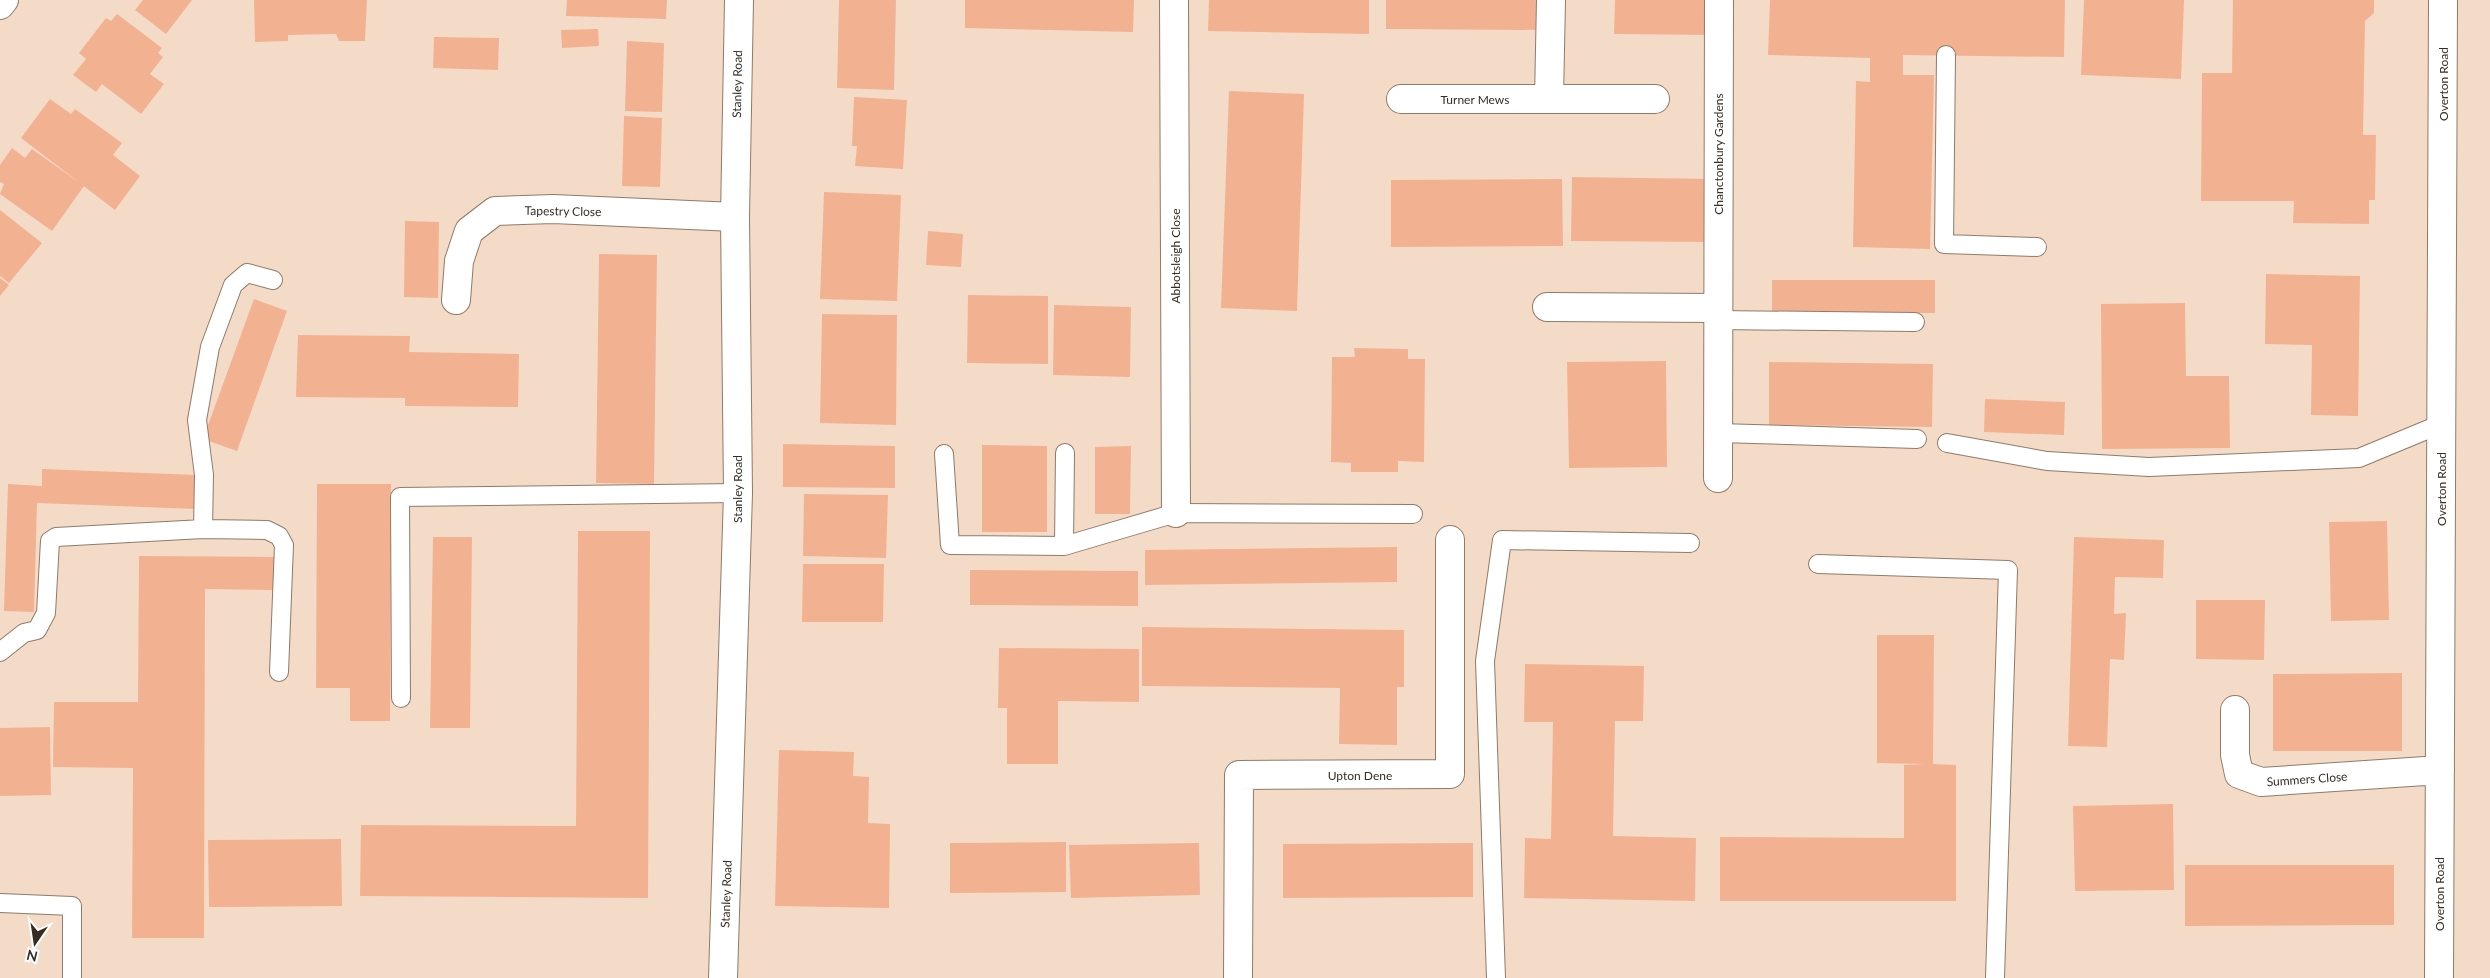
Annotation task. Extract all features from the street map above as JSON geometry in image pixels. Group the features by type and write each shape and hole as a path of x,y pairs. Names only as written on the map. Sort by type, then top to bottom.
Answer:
{"street":[{"path":"0,5 4,0"},
{"name":"Stanley Road","path":"723,978 738,493 735,217 739,0"},
{"name":"Abbotsleigh Close","path":"1174,0 1176,512"},
{"path":"1548,99 1551,0"},
{"name":"Chanctonbury Gardens","path":"1718,478 1719,0"},
{"name":"Overton Road","path":"2439,978 2443,0"},
{"name":"Turner Mews","path":"1401,98 1655,99"},
{"name":"Tapestry Close","path":"456,300 459,260 469,231 495,211 553,210 735,217"},
{"path":"1547,308 1717,314"},
{"name":"Upton Dene","path":"1238,978 1239,775 1450,774 1450,540"},
{"name":"Summers Close","path":"2235,710 2235,756 2239,774 2261,782 2440,770"}],"lane":[{"path":"1946,55 1944,244 2037,247"},
{"path":"203,528 204,475 197,420 210,347 233,285 247,273 274,280"},
{"path":"1717,314 1914,322"},
{"path":"1947,443 2047,461 2149,467 2359,458 2441,424"},
{"path":"1718,433 1917,439"},
{"path":"1064,546 1065,453"},
{"path":"944,454 950,545 1064,546 1176,512 1413,514"},
{"path":"401,698 400,497 738,493"},
{"path":"0,652 24,633 38,630 46,613 50,541 56,537 203,528 267,530 280,536 284,545 279,672"},
{"path":"1496,978 1485,661 1502,540 1690,542"},
{"path":"1818,564 2008,570 1995,978"},
{"path":"0,903 72,906 72,978"}],"building":[{"path":"143,0 192,0 166,34 135,10"},
{"path":"254,0 367,0 365,41 339,41 336,34 288,35 288,41 255,42"},
{"path":"567,0 667,0 666,19 566,16"},
{"path":"839,0 896,0 894,90 837,88"},
{"path":"965,0 1134,0 1133,32 965,28"},
{"path":"1209,0 1369,0 1369,34 1208,31"},
{"path":"1386,0 1544,0 1544,30 1386,29"},
{"path":"1615,0 1714,0 1714,35 1614,34"},
{"path":"1770,0 2065,0 2064,57 1903,55 1903,75 1934,75 1930,249 1853,247 1856,81 1870,82 1870,58 1768,55"},
{"path":"2084,0 2184,0 2181,79 2081,75"},
{"path":"2233,0 2374,0 2374,13 2365,21 2363,135 2376,135 2375,200 2369,200 2369,224 2293,223 2294,201 2201,201 2202,73 2232,73"},
{"path":"117,14 162,48 158,53 163,57 150,74 164,84 141,114 102,84 96,92 73,75 86,59 79,53 106,18 111,21"},
{"path":"598,29 599,46 562,48 561,30"},
{"path":"434,37 499,38 498,70 433,68"},
{"path":"627,41 664,43 662,112 625,111"},
{"path":"1229,91 1304,94 1297,311 1221,308"},
{"path":"854,97 907,100 903,169 855,166 857,146 852,146"},
{"path":"50,99 71,114 75,109 122,143 113,155 140,176 115,210 21,138"},
{"path":"624,116 662,118 660,187 622,186"},
{"path":"12,148 25,158 32,149 84,186 52,231 0,194 4,184 0,182 0,165"},
{"path":"1572,177 1714,179 1713,242 1571,241"},
{"path":"1562,179 1563,246 1391,247 1391,180"},
{"path":"824,192 901,195 897,301 820,299"},
{"path":"0,210 42,243 9,283 0,276"},
{"path":"405,221 439,222 438,298 404,297"},
{"path":"928,231 963,234 961,267 926,265"},
{"path":"599,254 657,255 654,484 596,483"},
{"path":"2266,274 2360,276 2358,416 2311,415 2312,345 2265,344"},
{"path":"0,278 9,285 0,296"},
{"path":"1772,280 1935,280 1935,313 1772,313"},
{"path":"968,295 1048,296 1048,364 967,363"},
{"path":"254,299 287,311 237,451 203,439"},
{"path":"2185,303 2186,376 2229,376 2230,448 2102,449 2101,304"},
{"path":"1054,305 1131,307 1130,377 1053,375"},
{"path":"822,314 897,315 896,425 820,423"},
{"path":"298,335 410,336 409,352 519,354 518,407 405,406 405,398 296,397"},
{"path":"1354,348 1408,349 1408,359 1425,359 1424,462 1398,461 1398,472 1351,472 1351,463 1331,462 1332,357 1355,357"},
{"path":"1666,361 1667,467 1569,468 1567,362"},
{"path":"1769,362 1933,364 1932,427 1769,425"},
{"path":"1985,399 2065,402 2064,435 1984,432"},
{"path":"783,444 895,446 895,488 783,487"},
{"path":"982,445 1047,446 1047,532 982,532"},
{"path":"1131,446 1130,514 1095,514 1095,447"},
{"path":"42,469 197,475 196,509 37,503 34,612 4,611 8,484 42,486"},
{"path":"317,484 391,484 390,721 350,721 350,688 316,688"},
{"path":"804,494 888,495 886,558 803,556"},
{"path":"2387,521 2389,620 2331,621 2329,522"},
{"path":"578,531 650,531 648,898 360,896 361,825 576,826"},
{"path":"433,537 472,537 470,728 430,728"},
{"path":"2074,537 2164,540 2163,578 2115,577 2114,614 2126,613 2124,660 2110,659 2107,747 2068,746"},
{"path":"1397,547 1397,582 1145,585 1145,550"},
{"path":"139,556 275,557 275,590 205,589 204,938 132,938 133,768 53,767 54,702 138,702"},
{"path":"803,564 884,564 883,622 802,622"},
{"path":"970,570 1138,571 1138,606 970,605"},
{"path":"2196,600 2265,600 2264,660 2196,659"},
{"path":"1142,627 1404,630 1404,687 1397,687 1397,745 1339,744 1340,688 1142,686"},
{"path":"1877,635 1934,635 1933,764 1956,765 1956,901 1720,901 1720,837 1904,838 1904,765 1924,764 1877,763"},
{"path":"999,648 1139,649 1139,702 1058,701 1058,764 1007,764 1007,708 998,708"},
{"path":"1525,664 1644,666 1643,721 1615,721 1613,836 1696,838 1695,901 1524,898 1525,838 1551,839 1553,722 1524,722"},
{"path":"2402,673 2402,751 2273,751 2273,674"},
{"path":"50,727 51,795 0,796 0,728"},
{"path":"779,750 854,752 853,776 869,777 868,823 890,824 889,908 775,906"},
{"path":"2173,804 2174,890 2075,891 2073,806"},
{"path":"341,839 342,906 209,907 208,840"},
{"path":"1066,842 1066,892 950,893 950,843"},
{"path":"1199,843 1200,895 1071,898 1069,845"},
{"path":"1473,843 1473,897 1283,898 1283,844"},
{"path":"2185,865 2394,865 2394,925 2185,926"}]}
